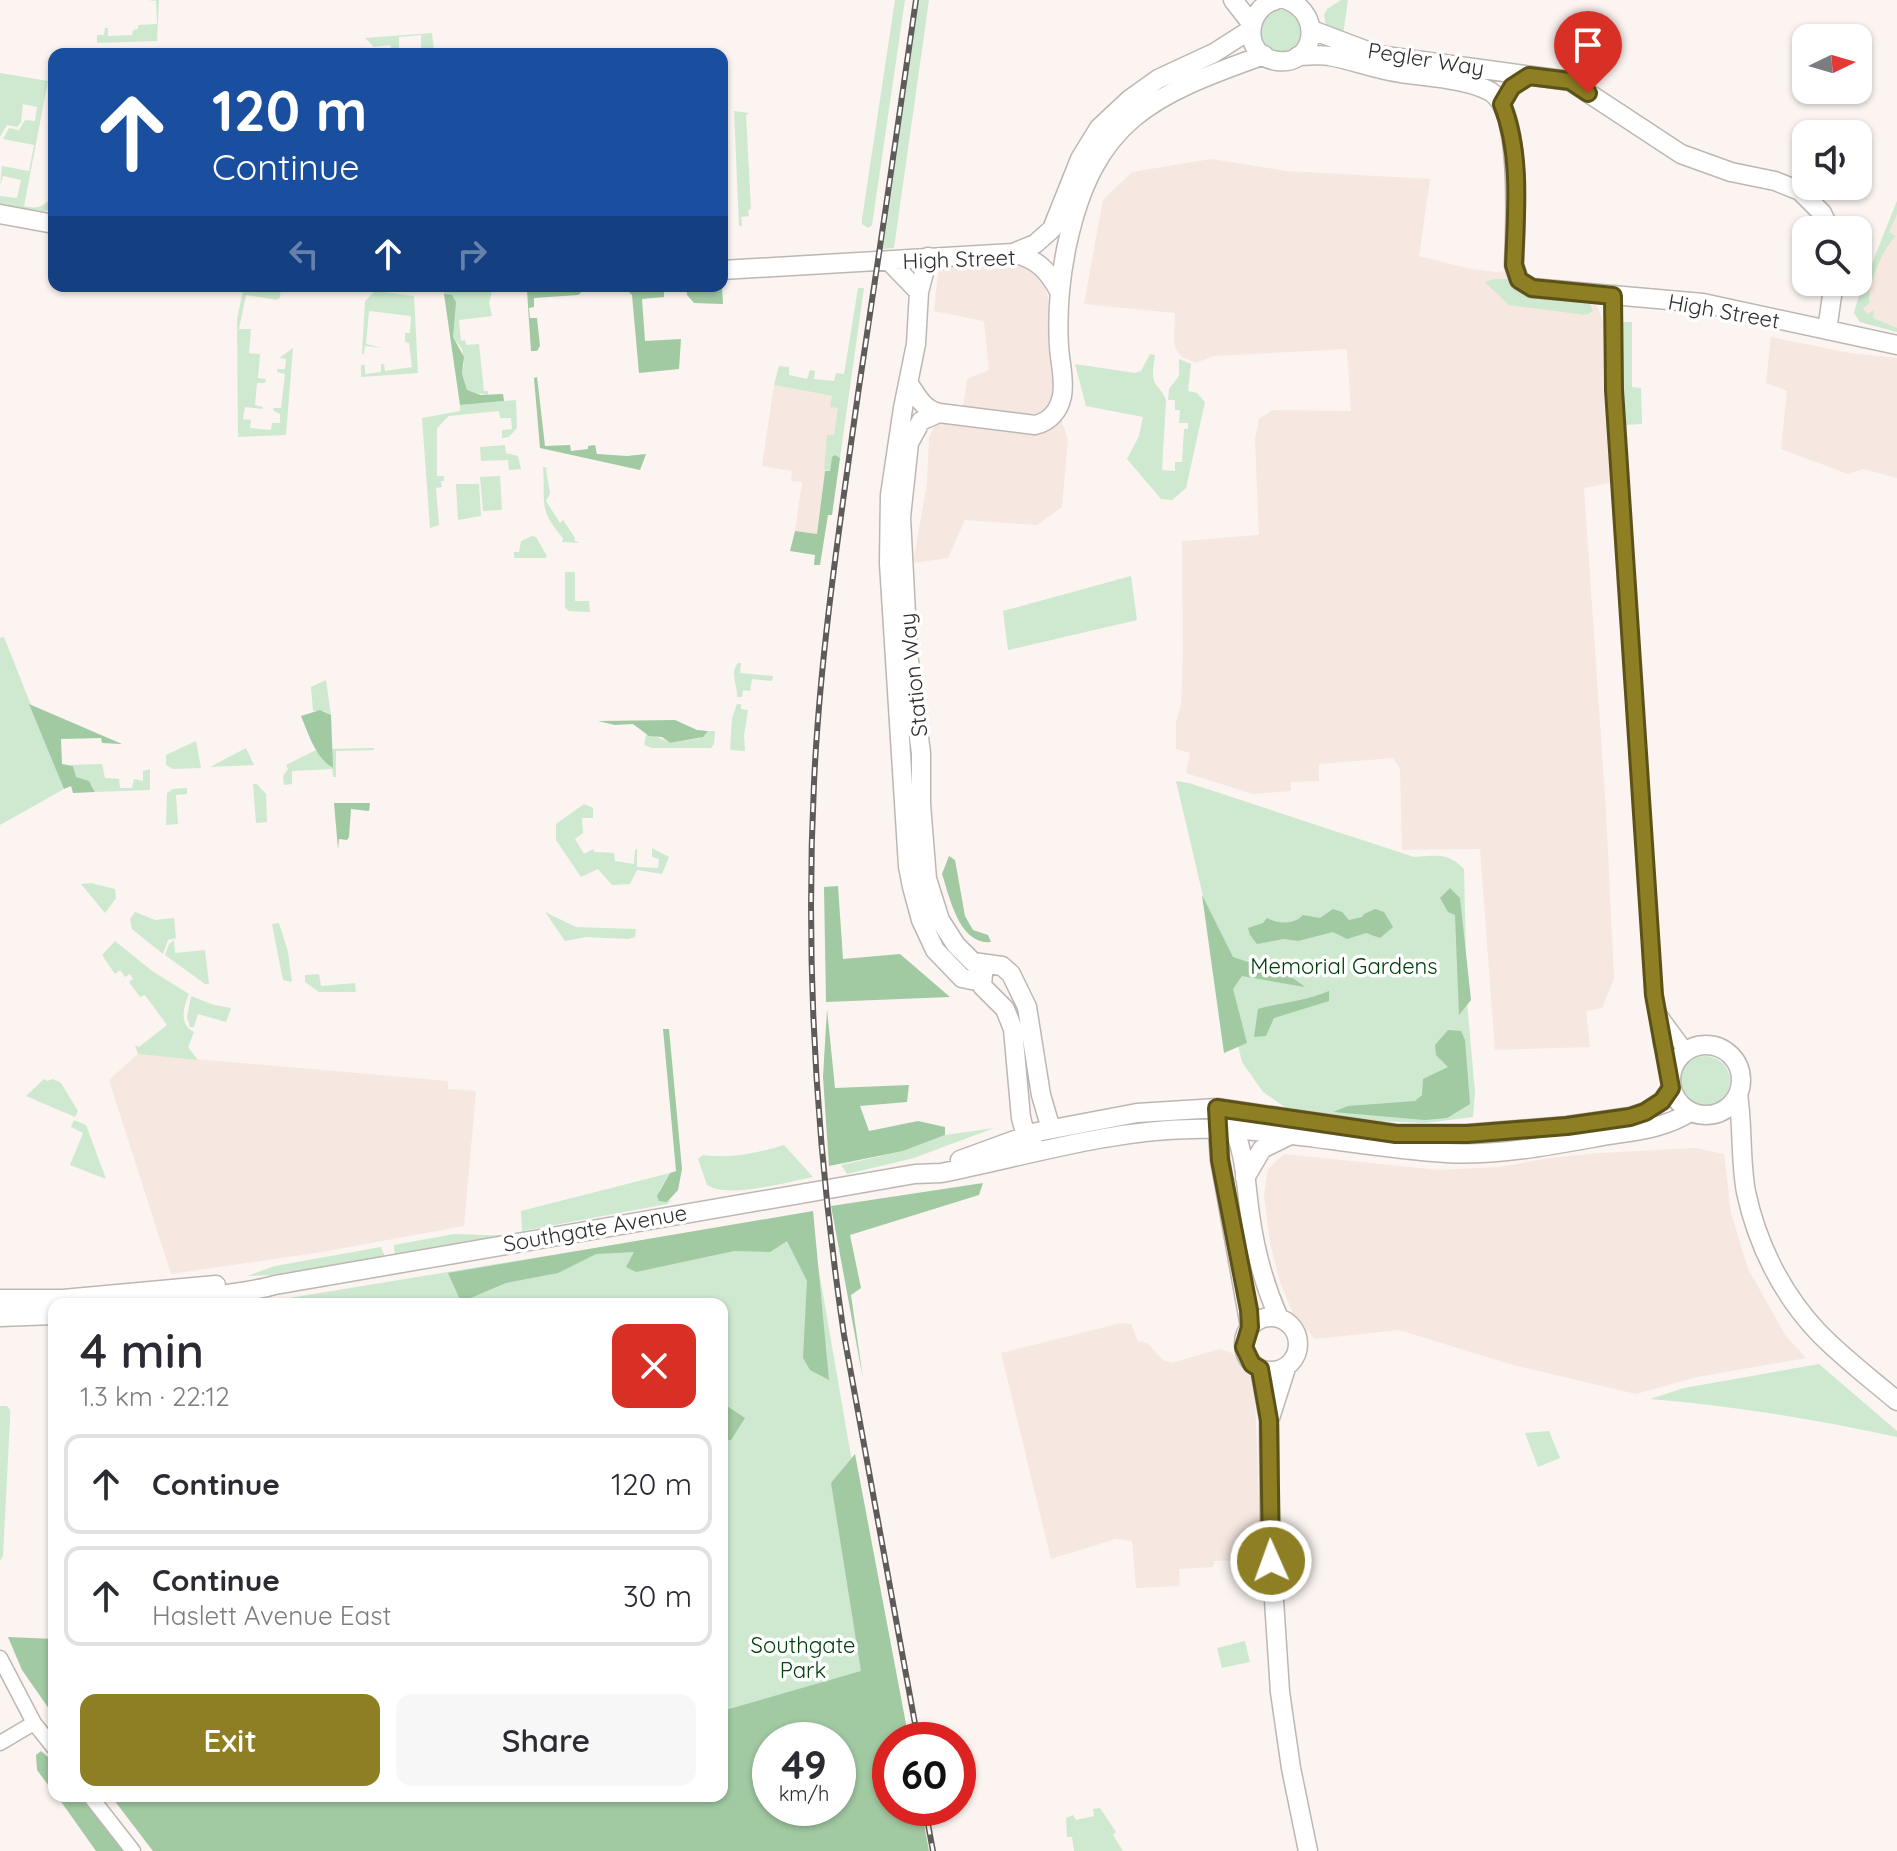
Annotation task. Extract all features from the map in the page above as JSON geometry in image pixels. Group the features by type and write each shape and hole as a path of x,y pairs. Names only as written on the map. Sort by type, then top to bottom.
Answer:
{"main road":[{"path":"1233,0 1251,26 1256,49 1264,55"},
{"path":"1287,0 1304,9 1312,30 1310,40 1298,56"},
{"path":"1013,253 1035,244 1052,229 1080,159 1099,128 1130,99 1158,79 1214,53 1251,26 1265,2"},
{"name":"Pegler Way","path":"1312,30 1378,55 1570,81 1681,154 1800,191 1823,216"},
{"path":"909,384 921,403 939,413 1035,425 1048,420 1062,398 1064,385 1059,348 1059,291 1066,248 1092,169 1110,140 1144,108 1172,90 1264,55"},
{"name":"Pegler Way","path":"1264,55 1284,61 1298,56 1327,56 1397,73 1448,79 1492,93 1502,104"},
{"path":"1502,104 1512,87 1529,76"},
{"name":"High Street","path":"1502,104 1514,147 1514,265 1519,280 1532,288 1703,303 1897,345"},
{"path":"0,214 48,223"},
{"name":"High Street","path":"728,270 1013,253 1028,257 1046,269 1059,291"},
{"name":"Station Way","path":"928,257 919,292 916,344 890,495 921,753 921,804 927,879 940,920 956,945 973,962 1008,969 1027,1007 1041,1095 1051,1129"},
{"path":"889,261 919,292"},
{"path":"1827,330 1832,296"},
{"name":"Station Way","path":"939,413 921,421 909,443 896,562 908,866 921,920 935,950 962,978 987,989"},
{"path":"992,965 984,971 987,989 1005,1009 1013,1029 1021,1118 1026,1136 1040,1153 1051,1129"},
{"path":"987,989 1006,993 1012,980"},
{"path":"1741,1143 1725,1127 1675,1098 1671,1082 1678,1058 1686,1051 1706,1045 1727,1052 1740,1071 1738,1094 1747,1194 1762,1246 1786,1291 1819,1334 1897,1401"},
{"name":"Southgate Avenue","path":"915,1174 1051,1129 1137,1113 1217,1108 1396,1134 1467,1134 1567,1126 1630,1117 1662,1101 1671,1082"},
{"path":"1698,1114 1725,1110 1738,1094"},
{"path":"1217,1108 1245,1178 1256,1246 1279,1318 1294,1329 1299,1342 1294,1359 1286,1368 1269,1420"},
{"name":"Southgate Avenue","path":"204,1298 915,1174 941,1173 1141,1133 1226,1129 1448,1153 1488,1152 1645,1129 1698,1114"},
{"path":"1226,1129 1220,1160 1250,1327 1244,1347 1252,1364 1260,1369 1272,1372 1286,1368"},
{"path":"1245,1178 1262,1149 1290,1135"},
{"name":"Southgate Avenue","path":"76,1298 249,1282 275,1285"},
{"name":"Southgate Avenue","path":"1,1304 48,1300"},
{"name":"Southgate Avenue","path":"1,1304 48,1314"},
{"path":"1250,1327 1263,1318 1279,1318"},
{"path":"1260,1369 1269,1420 1270,1539 1279,1681 1290,1765 1308,1851"}],"street":[{"path":"1613,296 1614,390 1656,1010 1671,1082"},
{"path":"1656,1010 1686,1051"},
{"path":"0,1658 34,1723 48,1740"},
{"path":"0,1743 34,1723"},
{"path":"95,1802 133,1851"}],"shaded area":[{"path":"1211,159 1286,171 1430,179 1419,256 1471,269 1507,271 1519,280 1590,297 1598,308 1603,321 1603,379 1610,483 1584,488 1614,979 1602,1008 1586,1011 1590,1047 1495,1050 1480,849 1402,850 1400,769 1393,758 1319,764 1319,781 1291,782 1291,791 1253,794 1186,773 1190,753 1176,749 1183,654 1182,541 1259,535 1255,439 1259,419 1272,410 1351,411 1347,349 1213,356 1196,363 1182,357 1176,349 1175,313 1084,304 1103,200 1132,172"},
{"path":"1897,201 1897,332 1860,322 1854,313 1859,296 1872,296 1872,264"},
{"path":"1013,259 1043,277 1048,299 1048,349 1054,396 1068,440 1062,507 1037,525 965,520 948,558 913,563 927,484 929,437 939,418 963,407 967,379 989,370 984,321 934,311 939,265"},
{"path":"1771,337 1850,353 1897,358 1897,478 1863,469 1848,474 1781,449 1787,391 1766,383"},
{"path":"774,385 840,398 830,471 825,471 817,534 795,531 802,482 791,481 792,471 762,466"},
{"path":"138,1054 448,1081 448,1089 476,1091 464,1226 322,1252 171,1274 109,1080"},
{"path":"1696,1148 1724,1154 1731,1213 1748,1269 1786,1336 1806,1358 1697,1377 1636,1394 1513,1365 1399,1330 1315,1339 1293,1313 1280,1282 1270,1243 1264,1195 1268,1169 1284,1154 1438,1170 1500,1167 1600,1153"},
{"path":"1121,1323 1131,1324 1138,1341 1147,1343 1163,1360 1172,1363 1219,1349 1232,1353 1254,1372 1261,1560 1214,1561 1213,1567 1179,1569 1180,1586 1136,1588 1132,1541 1116,1539 1051,1559 1001,1353"}],"green space":[{"path":"148,0 159,0 157,41 97,43 97,35 104,35 105,28 108,28 108,36 132,35 138,25 157,24 156,1"},
{"path":"895,0 905,0 872,225 868,228 862,224 862,219"},
{"path":"919,0 929,0 894,248 883,249"},
{"path":"1341,0 1348,0 1343,35 1326,26 1324,15 1327,9"},
{"path":"1281,9 1296,15 1302,30 1296,45 1281,51 1266,45 1260,30 1266,15"},
{"path":"432,33 434,48 421,48 421,35 399,37 399,48 391,48 390,45 374,47 365,38"},
{"path":"0,73 48,81 24,206 41,206 48,201 48,211 0,204 0,196 17,198 21,180 3,176 0,186 2,166 29,171 34,145 3,139 9,128 19,130 25,120 35,121 37,107 23,104 21,122 17,127 7,125 0,137"},
{"path":"734,111 749,113 746,115 751,209 748,210 749,216 741,217 742,226 739,226"},
{"path":"1897,201 1897,214 1889,232 1896,236 1881,258 1872,281 1872,264"},
{"path":"1508,279 1517,289 1588,300 1593,311 1586,315 1509,305 1485,282"},
{"path":"858,288 864,288 840,458 832,457 830,471 824,470 827,435 834,435 838,408 830,407 832,396 774,385 779,366 789,367 789,375 807,379 810,370 815,371 814,379 834,381 836,373 844,374"},
{"path":"243,292 280,292 277,300 246,295 239,329 251,329 249,353 260,354 258,378 266,379 265,383 257,383 255,405 263,409 245,407 243,419 251,420 250,428 271,430 272,423 280,423 280,414 273,408 281,408 285,374 277,372 277,369 285,369 286,359 279,358 293,348 286,435 238,437 237,319"},
{"path":"374,292 414,296 418,373 361,377 361,365 365,365 365,374 381,372 381,364 384,364 385,371 412,367 409,343 405,342 405,333 410,333 411,316 369,311 366,344 382,348 365,346 362,354 365,301"},
{"path":"492,292 489,303 492,316 459,320 461,341 465,340 466,345 479,344 484,391 488,391 488,395 467,391 462,374 462,349 453,337 452,295 444,294"},
{"path":"527,292 580,292 578,295 534,298 534,307 529,308 530,318 537,318 540,346 537,351 531,351"},
{"path":"629,292 664,292 664,297 642,299 645,341 681,339 679,369 639,373 632,295"},
{"path":"687,292 722,292 723,304 694,303"},
{"path":"444,294 452,295 456,302 453,337 464,357 462,374 467,390 481,395 503,394 504,401 460,405"},
{"path":"1859,296 1869,296 1870,303 1863,308 1867,314 1874,310 1873,318 1897,328 1897,332 1860,322 1854,313"},
{"path":"1622,322 1632,322 1632,387 1641,388 1642,424 1625,425"},
{"path":"1150,354 1155,355 1154,380 1166,400 1162,470 1175,471 1175,462 1182,462 1184,429 1188,429 1188,423 1179,423 1180,410 1175,410 1175,400 1168,400 1169,389 1179,376 1179,359 1191,364 1188,391 1197,393 1205,402 1186,488 1172,500 1161,499 1127,459 1139,436 1143,417 1086,406 1075,364 1135,373 1141,371"},
{"path":"537,377 545,446 570,445 571,451 595,445 597,454 646,454 640,470 540,448 534,378"},
{"path":"516,400 517,428 509,437 502,438 502,430 512,429 511,418 500,418 499,411 449,416 437,428 437,476 444,476 444,481 441,481 442,487 436,488 439,525 430,528 422,418 460,411 460,405"},
{"path":"505,445 506,453 518,456 521,469 509,470 508,460 481,461 480,447"},
{"path":"835,455 840,458 832,515 828,515 820,565 814,565 815,555 790,551 795,531 817,534 825,471 830,471"},
{"path":"543,467 548,468 550,494 546,501 560,523 563,520 579,543 562,542 563,538 549,519 544,505"},
{"path":"500,476 502,510 483,511 480,477"},
{"path":"456,484 479,484 481,516 458,520"},
{"path":"536,537 547,556 514,558 521,541"},
{"path":"565,572 575,572 575,601 589,601 590,612 565,608"},
{"path":"1131,576 1137,620 1008,650 1003,611"},
{"path":"4,637 64,789 0,825 0,638"},
{"path":"738,663 741,663 740,673 773,676 772,681 752,679 750,691 743,690 742,697 737,697 734,675"},
{"path":"326,680 331,715 313,711 311,687"},
{"path":"29,704 122,744 102,743 101,738 61,739 62,764 73,766 76,777 89,781 95,792 73,793 71,786 64,789"},
{"path":"737,704 741,704 741,709 748,710 745,751 730,750 732,718"},
{"path":"320,710 331,715 333,768 317,752 301,716"},
{"path":"675,720 697,730 708,731 703,737 670,743 662,737 649,736 633,724 615,725 598,721"},
{"path":"708,731 715,731 711,748 652,748 644,745 647,732 670,743 700,738"},
{"path":"196,741 201,768 173,769 166,765 166,755"},
{"path":"246,748 254,765 210,767"},
{"path":"374,748 336,751 336,777 333,777 332,769 292,771 292,784 284,785 286,765 316,750 332,768 332,749"},
{"path":"102,764 105,778 119,779 120,788 132,788 134,779 143,781 143,771 150,769 150,790 95,792 92,785 75,777 70,765"},
{"name":"Memorial Gardens","path":"1176,781 1414,857 1447,857 1464,869 1467,1002 1475,1092 1473,1117 1425,1123 1379,1121 1286,1108 1263,1092 1242,1062"},
{"path":"253,784 257,784 266,794 267,822 256,823"},
{"path":"187,788 187,794 176,795 178,824 166,825 167,793 173,789"},
{"path":"334,803 370,803 369,811 351,809 349,837 347,840 339,839 338,849"},
{"path":"584,804 593,808 593,818 582,818 583,833 575,839 584,854 593,849 595,852 614,853 615,861 634,864 637,849 637,867 658,868 659,859 652,857 652,848 669,857 662,874 637,870 630,884 612,885 598,869 581,877 556,840 556,824"},
{"path":"949,856 955,860 965,916 973,930 988,935 991,942 971,936 958,918 942,874"},
{"path":"91,883 115,889 116,898 105,913 81,884"},
{"path":"838,886 843,959 900,954 950,997 826,1002 824,887"},
{"path":"1450,888 1460,898 1471,1000 1459,1015 1455,915 1448,912 1440,898"},
{"path":"1202,895 1233,957 1290,976 1305,987 1242,976 1233,989 1247,1043 1224,1053"},
{"path":"1333,909 1342,912 1349,920 1375,909 1384,912 1393,927 1380,938 1366,933 1347,939 1333,932 1298,941 1284,939 1257,944 1248,928 1263,923 1267,918 1286,922 1295,921 1303,915 1320,918"},
{"path":"135,912 155,920 174,918 176,938 168,940 163,954 132,929 130,919"},
{"path":"545,912 576,927 636,929 635,937 586,937 565,941"},
{"path":"279,923 288,952 292,982 283,980 272,924"},
{"path":"174,940 175,953 205,950 209,984 165,955"},
{"path":"115,941 152,971 189,994 184,1020 194,1032 188,1047 198,1060 138,1054 135,1045 139,1047 167,1025 145,995 140,997 129,982 133,979 130,974 125,977 120,970 115,974 102,955"},
{"path":"319,974 321,986 355,983 356,992 319,992 305,982 305,975"},
{"path":"1329,991 1329,1001 1274,1018 1266,1036 1254,1037 1258,1009"},
{"path":"191,996 231,1008 226,1022 198,1014 194,1027 190,1027 187,1017"},
{"path":"827,1009 835,1088 909,1085 907,1102 860,1106 869,1131 918,1121 945,1127 945,1135 903,1151 829,1166 823,1077"},
{"path":"663,1029 669,1029 682,1169 678,1190 667,1202 659,1201 657,1196 670,1173 676,1171"},
{"path":"1448,1030 1461,1031 1465,1040 1470,1104 1447,1118 1425,1120 1333,1112 1348,1106 1415,1101 1422,1095 1423,1079 1448,1067 1436,1055 1435,1045"},
{"path":"1705,1056 1723,1063 1730,1081 1723,1099 1705,1106 1687,1099 1680,1081 1687,1063"},
{"path":"44,1079 61,1083 78,1111 75,1117 26,1096"},
{"path":"74,1120 86,1125 106,1179 70,1165 83,1133 71,1127"},
{"path":"994,1128 914,1158 847,1174 841,1165 903,1151 945,1135"},
{"path":"784,1145 813,1177 743,1190 717,1189 707,1185 698,1159 703,1155 744,1154"},
{"path":"670,1173 659,1191 667,1202 673,1199 667,1204 522,1231 521,1211"},
{"path":"983,1183 979,1195 850,1235 861,1288 851,1295 863,1379 831,1206"},
{"path":"813,1211 829,1380 810,1370 803,1358 807,1281 787,1241 770,1252 734,1251 636,1272 626,1267 634,1252 596,1254 558,1273 506,1283 470,1298 459,1298 448,1273"},
{"name":"Southgate Park","path":"809,1213 897,1722 872,1722 872,1809 856,1810 856,1722 752,1722 752,1816 153,1851 116,1802 728,1802 728,1298 289,1298"},
{"path":"454,1234 515,1236 395,1258 394,1245"},
{"path":"381,1247 386,1259 291,1274 247,1276 275,1266"},
{"path":"1819,1364 1897,1431 1897,1437 1774,1414 1650,1399 1684,1388"},
{"path":"0,1406 7,1406 10,1410 10,1420 3,1556 0,1561"},
{"path":"728,1407 745,1418 728,1440"},
{"path":"1549,1431 1560,1458 1538,1467 1525,1433"},
{"path":"855,1454 906,1722 872,1722 872,1826 924,1826 929,1851 153,1851 116,1802 728,1802 728,1709 861,1671 831,1483"},
{"path":"8,1637 48,1639 48,1707 22,1670"},
{"path":"1245,1641 1250,1662 1222,1668 1217,1648"},
{"path":"41,1751 48,1757 48,1785 37,1770 36,1755"},
{"path":"61,1802 85,1802 123,1851 96,1851"},
{"path":"1100,1808 1116,1832 1113,1835 1123,1851 1074,1851 1072,1837 1067,1837 1066,1818 1073,1815 1076,1820 1094,1816 1093,1809"}],"railway":[{"path":"915,1722 844,1335 835,1267 820,1129 811,921 814,783 826,637 916,0"},
{"path":"928,1826 933,1851"}],"route":[{"path":"1271,1561 1269,1420 1260,1369 1252,1364 1244,1347 1250,1327 1249,1310 1217,1144 1217,1108 1396,1134 1467,1134 1567,1126 1630,1117 1662,1101 1671,1088 1654,995 1614,390 1613,296 1532,288 1519,280 1514,265 1514,147 1502,104 1512,87 1529,76 1570,81 1588,93"}]}
